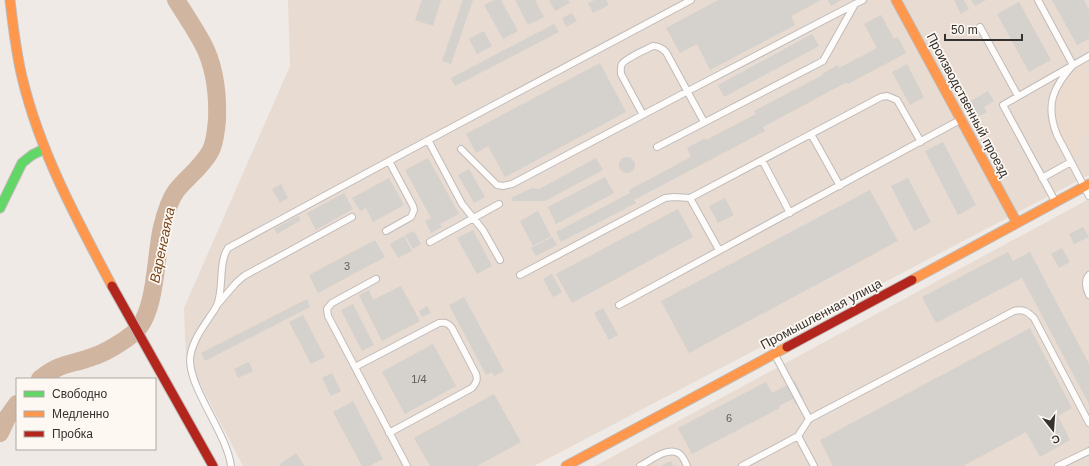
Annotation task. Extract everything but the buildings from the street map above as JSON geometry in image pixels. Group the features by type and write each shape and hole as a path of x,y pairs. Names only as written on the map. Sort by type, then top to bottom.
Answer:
{"main road":[{"path":"10,0 12,28 20,73 30,111 44,149 68,205 212,466"},
{"name":"Производственный проезд","path":"896,0 1017,223"},
{"path":"0,208 22,163 26,158 44,149"},
{"name":"Промышленная улица","path":"566,466 1087,186"}],"lane":[{"path":"218,304 224,256 228,248 691,0"},
{"path":"461,149 497,185 503,186 512,184 863,0"},
{"path":"1038,0 1073,65"},
{"path":"657,147 823,60 855,4"},
{"path":"980,27 1018,96"},
{"path":"643,114 621,74 620,69 622,64 653,46 662,48 666,52 704,122"},
{"path":"1056,202 1002,105 1089,56"},
{"path":"1073,65 1057,85 1051,114 1053,126 1057,135 1071,162 1087,186 1089,196"},
{"path":"520,275 665,198 690,198 881,97 887,96 897,100 920,142"},
{"path":"619,305 718,250 790,213 961,120"},
{"path":"812,134 840,186"},
{"path":"428,140 462,204 483,230 500,260"},
{"path":"762,160 790,213"},
{"path":"386,230 411,217 414,210 389,161"},
{"path":"1042,178 1071,162"},
{"path":"690,198 718,250"},
{"path":"430,242 499,204"},
{"path":"231,466 226,445 194,380 189,364 190,354 197,337 218,304 239,280 352,217"},
{"path":"1089,275 1086,283 1089,294"},
{"path":"376,279 332,303 327,309 328,316 407,466"},
{"path":"742,466 798,436 809,419 1014,311 1021,310 1028,312 1034,318 1089,422"},
{"path":"355,367 439,323 444,322 449,324 456,334 476,374 478,379 476,384 472,388 389,433"},
{"path":"774,354 809,419"},
{"path":"798,436 814,466"},
{"path":"640,466 665,452 671,451 678,453 688,466"},
{"path":"1058,466 1089,451"}],"shaded area":[{"path":"288,0 1089,0 1089,175 534,466 243,466 186,357 184,308 290,66"},
{"path":"1080,68 1083,69 1086,74 1089,73 1089,135 1077,142 1080,149 1073,155 1062,140 1056,124 1054,112 1056,99 1064,81 1070,73"},
{"path":"1089,199 1089,466 595,466"}],"waterway":[{"name":"Варенгаяха","path":"41,378 59,367 92,357 108,350 134,333 142,324 151,298 162,227 169,204 176,191 198,168 210,152 213,145 217,120 216,91 213,71 203,44 176,0"},
{"name":"Варенгаяха","path":"0,433 7,418 16,405"}],"traffic: fast":[{"path":"0,208 22,163 32,155 44,149"}],"traffic: slow":[{"path":"10,0 21,71 40,135 61,186 112,286"},
{"path":"896,0 1017,223"},
{"path":"912,280 1089,184"},
{"path":"566,466 787,347"}],"traffic: jam":[{"path":"787,347 912,280"},
{"path":"112,286 213,466"}]}
